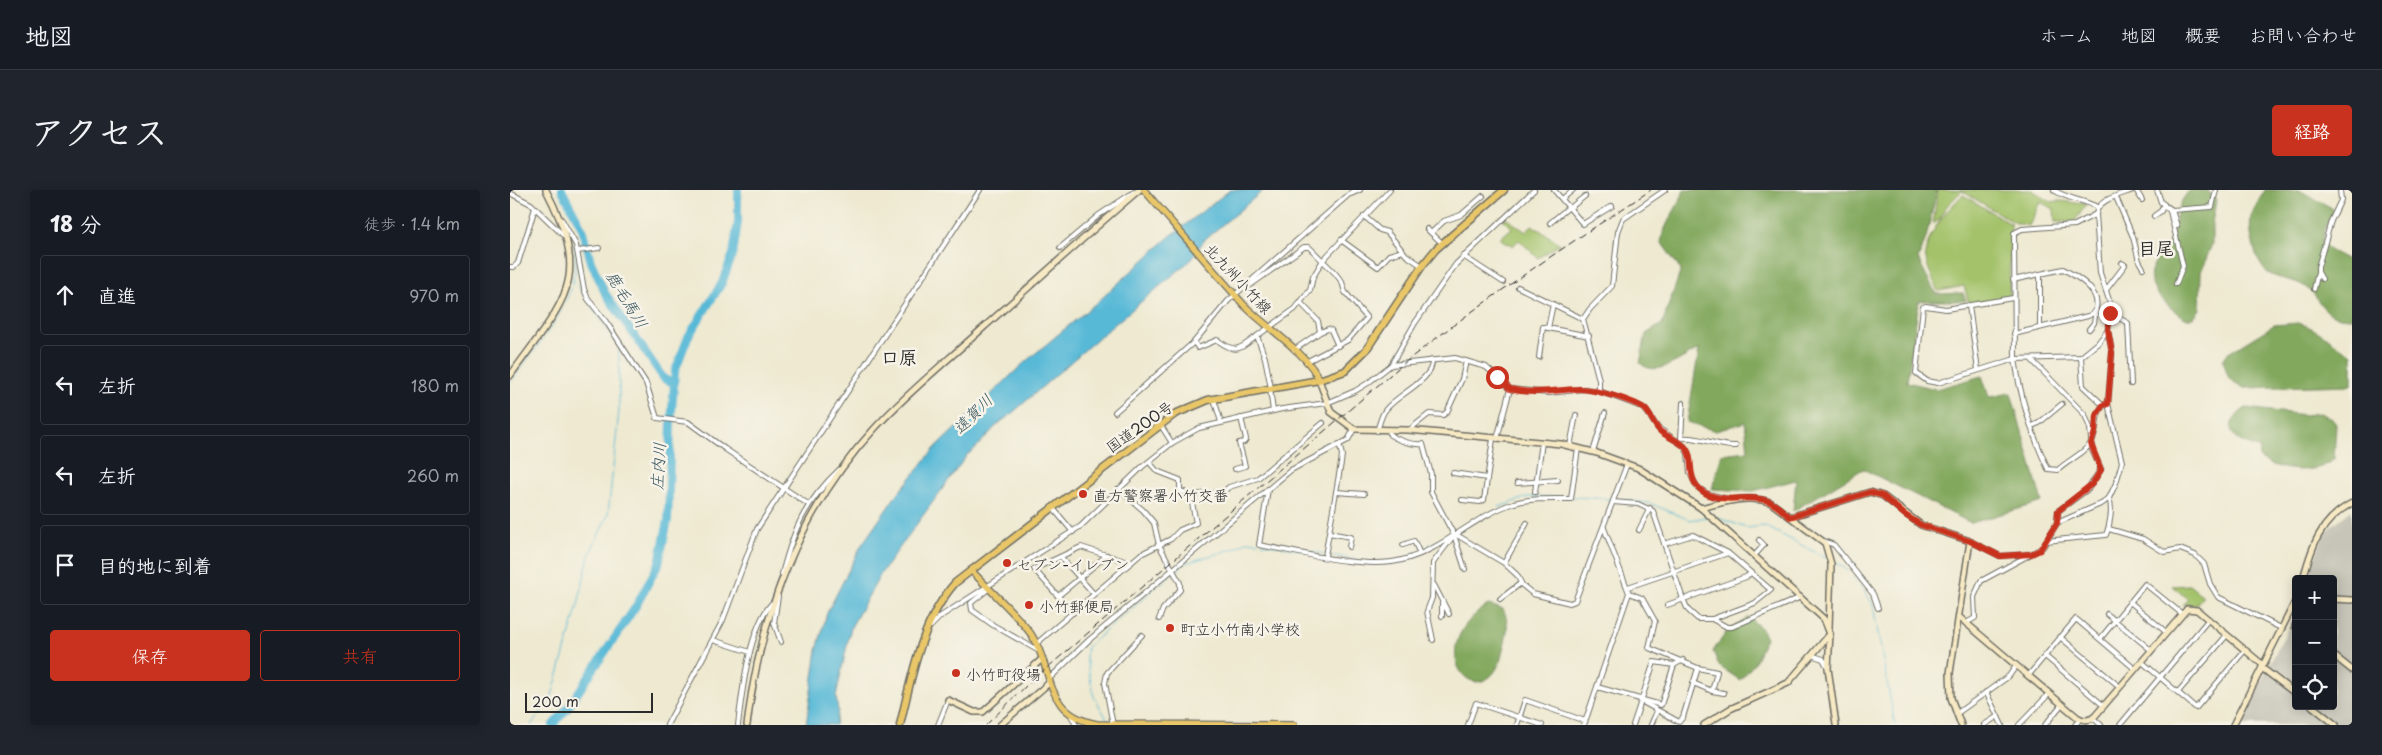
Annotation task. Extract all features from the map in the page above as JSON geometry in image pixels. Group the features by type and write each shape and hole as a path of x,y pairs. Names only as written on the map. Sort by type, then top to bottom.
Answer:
{"highway":[{"name":"国道200号","path":"900,725 924,635 933,613 945,595 971,570 1160,424 1184,410 1214,399 1319,380 1344,371 1358,360 1422,266 1442,243 1504,190"}],"main road":[{"name":"北九州小竹線","path":"1144,190 1236,294 1306,362 1319,380"},
{"path":"971,570 1028,631 1036,644 1042,658 1048,682 1058,701 1071,715 1084,722 1113,724 1294,725"}],"street":[{"path":"546,190 579,251 584,290 588,299 607,323 646,383 659,420 684,420 808,504"},
{"path":"667,725 723,620 757,529 980,190"},
{"path":"1060,248 1099,215 1139,190"},
{"path":"781,642 774,623 780,582 792,536 808,504 844,466 873,430 900,403 1139,190"},
{"path":"1115,412 1194,342 1210,325 1218,310 1354,190"},
{"path":"1347,196 1360,190"},
{"path":"1194,342 1198,348 1217,340 1233,350 1240,348 1293,311 1310,290 1313,277 1323,260 1390,190"},
{"path":"924,635 935,621 1073,532 1095,515 1118,489 1172,443 1199,428 1221,422 1273,411 1327,403 1355,391 1391,365 1424,309 1463,256 1534,190"},
{"path":"1554,190 1583,224 1612,206"},
{"path":"1562,199 1573,190"},
{"path":"1599,391 1599,380 1584,319 1590,309 1612,286 1618,232 1623,219 1665,190"},
{"path":"2054,190 2071,200 2085,201 2097,207"},
{"path":"2097,207 2116,196 2134,190 2142,200"},
{"path":"2157,190 2168,207 2176,226"},
{"path":"2154,216 2168,207 2212,207 2216,190"},
{"path":"2314,289 2331,221 2341,200 2340,190"},
{"path":"510,193 535,208 568,239"},
{"path":"1431,233 1444,221 1461,215 1483,196"},
{"path":"1550,223 1585,196"},
{"path":"2116,196 2134,237 2139,261 2143,268"},
{"path":"2057,523 2096,506 2109,498 2121,471 2122,462 2108,404 2112,353 2108,330 2110,303 2100,273 2097,207"},
{"path":"2168,207 2183,266 2176,284"},
{"path":"510,267 514,267 518,263 535,208"},
{"path":"2096,214 2075,225 2016,231 2014,236 2013,280 2015,359 2018,378 2032,426 2048,469 2058,470 2091,444 2095,432 2096,416 2103,405 2108,404"},
{"path":"1364,216 1380,230 1387,232 1403,250 1422,266"},
{"path":"510,376 552,318 564,298 571,265 568,239 562,220"},
{"path":"1427,229 1442,243"},
{"path":"1341,240 1378,267 1389,255 1403,250"},
{"path":"1236,294 1302,248 1309,247 1323,260 1342,282 1345,292 1367,318 1348,340 1306,362"},
{"path":"579,251 598,248"},
{"path":"1463,256 1503,282"},
{"path":"2106,290 2125,265 2122,263"},
{"path":"2013,280 2063,269 2092,289 2096,300 2096,310 2094,323 2089,329"},
{"path":"2318,272 2322,279"},
{"path":"2040,274 2040,327"},
{"path":"1518,287 1584,319"},
{"path":"2013,298 1946,309 1923,307 1915,368 1921,378 1938,383 2015,359 2080,357 2098,343 2108,330"},
{"path":"1300,302 1318,320 1320,332"},
{"path":"1548,328 1553,304"},
{"path":"1969,306 1978,370"},
{"path":"2014,334 2088,316 2096,310"},
{"path":"2110,313 2128,323 2131,384"},
{"path":"1539,357 1543,327 1589,336"},
{"path":"1294,350 1320,332 1328,329 1331,330 1338,346"},
{"path":"1256,336 1265,358 1273,411"},
{"path":"1391,365 1452,357 1486,367 1510,389 1548,393 1580,388 1599,391 1644,408 1658,428 1681,444 1688,453 1690,474 1697,487 1708,494 1733,501"},
{"path":"2080,357 2083,386 2103,405"},
{"path":"1966,623 1975,618 1974,597 1982,580 2040,550 2057,523 2058,511 2088,488 2099,474 2100,465 2091,444 2090,428 2085,416 2031,359"},
{"path":"1377,431 1384,411 1423,377 1433,365 1432,360"},
{"path":"1408,430 1429,414 1445,415 1462,379 1466,361"},
{"path":"1319,380 1334,416 1354,430 1408,430 1542,442 1570,446 1628,463 1652,476 1701,508 1802,597 1824,619 1830,632"},
{"path":"1462,500 1483,502 1494,439 1510,389"},
{"path":"1214,399 1221,422"},
{"path":"1681,444 1684,403"},
{"path":"2032,426 2039,424 2062,404"},
{"path":"1594,452 1605,413"},
{"path":"1570,446 1576,415"},
{"path":"1235,469 1245,466 1239,443 1244,442 1246,439 1241,418"},
{"path":"1149,462 1157,471 1180,480 1180,491 1194,495 1223,492 1229,487 1258,478 1324,423"},
{"path":"1160,424 1172,443"},
{"path":"1000,725 1048,682 1089,640 1268,489 1298,465 1348,440 1354,430"},
{"path":"1389,430 1390,435 1398,439 1412,444 1423,444 1431,474 1431,492 1455,535 1465,569"},
{"path":"1681,438 1697,438 1725,446 1736,446"},
{"path":"1535,492 1542,442"},
{"path":"1324,556 1342,454 1339,444"},
{"path":"1268,489 1259,545 1380,564 1403,560 1420,554 1501,508 1515,503 1530,500 1571,499 1578,448"},
{"path":"1455,535 1504,563 1518,575 1521,583 1533,594 1570,603 1575,601 1628,463"},
{"path":"747,725 755,667 772,603 809,520 844,466"},
{"path":"1453,473 1487,478"},
{"path":"1517,483 1558,480"},
{"path":"1118,489 1143,510 1154,523 1158,545 1181,587 1159,619"},
{"path":"1336,492 1364,494"},
{"path":"1790,517 1870,492 1883,496 1905,515 1921,525 1970,541 2000,556 2031,554"},
{"path":"1036,644 1148,548 1171,539 1180,530 1196,523 1192,503 1194,495"},
{"path":"1701,508 1747,498 1770,502 1834,545 1873,594 1878,608"},
{"path":"2046,541 2106,535 2109,529 2111,502 2109,498"},
{"path":"1613,502 1638,504 1653,511 1682,599 1688,610 1698,619 1712,619 1755,603 1771,590 1728,553 1693,535 1664,544"},
{"path":"2304,575 2311,549 2318,533 2331,517 2352,504"},
{"path":"1052,507 1073,532"},
{"path":"1639,530 1650,508"},
{"path":"1504,563 1527,522"},
{"path":"1517,725 1525,700 1584,723 1629,593 1604,528"},
{"path":"2109,529 2143,539 2164,552 2180,549 2195,554 2204,564 2210,584 2218,597 2281,628"},
{"path":"1328,533 1351,537 1349,547"},
{"path":"1449,614 1434,585 1431,572 1433,563 1455,535"},
{"path":"1755,555 1764,545 1759,540"},
{"path":"1824,540 1829,550 1831,564 1828,668 1836,725"},
{"path":"1403,545 1414,541 1420,554"},
{"path":"1962,725 1951,698 1950,673 1970,541"},
{"path":"1072,613 1034,568 1083,547 1130,563"},
{"path":"1628,587 1728,553"},
{"path":"1058,596 1107,555"},
{"path":"1061,557 1094,594"},
{"path":"1667,605 1746,577 1751,572"},
{"path":"1500,599 1521,583"},
{"path":"2100,639 2145,584 2181,614"},
{"path":"1433,640 1427,611 1434,585"},
{"path":"987,588 971,603 972,610 993,625 1039,651"},
{"path":"1629,593 1642,598 1655,621 1649,648 1683,660 1698,668 1717,672 1712,691"},
{"path":"1712,619 1727,627 1732,627 1802,597"},
{"path":"2337,599 2352,600"},
{"path":"1442,600 1442,616"},
{"path":"2130,602 2166,632"},
{"path":"738,725 750,652 765,612 772,603"},
{"path":"2233,725 2292,607"},
{"path":"1959,617 2080,719 2093,718 2187,609 2194,609 2209,619 2292,691"},
{"path":"2107,614 2151,650"},
{"path":"2028,676 2076,619 2135,669"},
{"path":"2120,725 2209,619"},
{"path":"1704,725 1730,709 1788,683 1814,656 1830,632"},
{"path":"2178,692 2227,634"},
{"path":"1113,724 1104,683 1106,673 1142,635"},
{"path":"2060,637 2120,687"},
{"path":"713,640 750,652"},
{"path":"2141,661 2196,708 2245,650"},
{"path":"1814,656 1823,659 1828,668"},
{"path":"2045,656 2104,706"},
{"path":"938,725 948,700 974,712 982,712 1042,658"},
{"path":"2337,658 2352,670"},
{"path":"1633,725 1654,662 1674,665 1683,660"},
{"path":"1597,687 1662,706 1674,665"},
{"path":"1956,714 2009,676 2016,666"},
{"path":"1641,701 1677,723 1684,718 1698,668"},
{"path":"1694,684 1712,691 1724,693"},
{"path":"1986,692 2002,725"},
{"path":"2019,725 2049,694"},
{"path":"1468,725 1476,703 1542,725"},
{"path":"2045,725 2062,704"},
{"path":"2317,710 2336,725"},
{"path":"1651,725 1657,711"},
{"path":"1071,715 1076,725"},
{"path":"1984,725 1998,716"},
{"path":"2027,718 2030,725"},
{"path":"2093,718 2101,725"},
{"path":"2075,725 2080,719"}],"shaded area":[{"path":"2352,510 2352,725 2239,725 2292,621 2292,710 2337,710 2337,575 2309,575 2322,538 2329,528"}],"green space":[{"path":"1684,190 1937,190 1926,238 1918,259 1936,294 1963,293 1966,301 1919,301 1907,382 1936,389 1982,376 1989,397 2011,393 2042,502 1971,523 1863,469 1793,511 1796,480 1753,491 1712,489 1722,454 1748,451 1745,422 1716,431 1687,422 1699,349 1662,368 1654,369 1640,363 1646,334 1662,324 1681,270 1661,242 1665,229"},
{"path":"1938,190 2032,190 2051,202 2061,201 2087,204 2074,222 2055,222 2054,209 2040,202 2029,226 2013,222 1962,191 1946,207 1940,219 1933,224"},
{"path":"2190,190 2206,190 2216,200 2212,223 2212,244 2201,272 2200,309 2194,317 2186,319 2174,311 2156,293 2151,279 2151,272 2155,262 2170,240 2179,206"},
{"path":"2265,190 2299,190 2332,208 2334,212 2324,229 2322,241 2329,250 2352,262 2352,318 2328,312 2304,286 2272,275 2264,269 2254,247 2250,223 2254,210"},
{"path":"1963,195 2011,224 2009,295 2007,297 1969,304 1964,286 1937,290 1926,260 1928,243 1937,224"},
{"path":"1506,218 1526,232 1532,225 1560,244 1538,258 1519,240 1513,246 1509,243 1507,244 1500,238 1512,228 1504,220"},
{"path":"2298,323 2319,332 2352,354 2352,385 2244,388 2229,379 2223,360 2227,354 2274,325"},
{"path":"2246,408 2305,415 2320,413 2331,418 2336,424 2334,459 2318,468 2297,470 2276,466 2259,458 2260,450 2236,438 2231,429 2234,420"},
{"path":"2189,585 2203,596 2196,605 2183,605 2188,599 2172,586"},
{"path":"1488,605 1503,609 1507,619 1507,634 1497,668 1487,679 1476,682 1466,678 1459,668 1456,654 1458,638 1468,621"},
{"path":"1748,617 1761,628 1766,638 1754,664 1740,680 1719,666 1713,651 1728,630"}],"water":[{"name":"遠賀川","path":"1230,190 1264,190 1204,240 1191,260 1003,420 967,455 882,572 851,627 836,696 838,711 835,725 806,725 817,650 827,613 861,546 895,497 936,447 1025,362 1102,298 1168,238"}],"waterway":[{"name":"鹿毛馬川","path":"562,190 582,228 591,262 605,293 664,379 674,383"},
{"name":"庄内川","path":"553,725 567,709 636,606 659,563 668,520 671,424 675,371 688,337 722,283 733,254 738,222 738,190"},
{"path":"578,244 586,242"},
{"path":"510,383 545,336 566,301 576,265 574,245"},
{"path":"531,725 551,699 578,605 589,555 608,515 619,411 619,346 573,279"},
{"path":"1499,507 1528,497 1569,497"},
{"path":"1573,497 1611,499"},
{"path":"1615,499 1649,503 1690,520 1707,517"},
{"path":"1713,516 1746,528 1765,526 1826,558"},
{"path":"1421,550 1470,523"},
{"path":"1176,571 1186,563 1235,548 1248,541 1258,542"},
{"path":"1262,543 1359,560"},
{"path":"1409,556 1417,552"},
{"path":"1832,561 1842,566 1861,585 1873,605 1895,725"},
{"path":"1109,722 1094,697 1086,658 1087,647 1173,573"}],"railway":[{"path":"986,725 1027,685 1403,364 1494,296 1651,190"}],"place":[{"name":"直方警察署小竹交番","path":"1083,494"},
{"name":"セブン-イレブン","path":"1007,563"},
{"name":"小竹郵便局","path":"1029,605"},
{"name":"町立小竹南小学校","path":"1170,628"},
{"name":"小竹町役場","path":"956,673"}],"district":[{"name":"目尾","path":"2156,247"},
{"name":"口原","path":"899,356"}],"route":[{"path":"1497,377 1510,389 1521,392 1548,393 1570,389 1584,389 1599,391 1644,408 1662,432 1684,446 1688,453 1690,474 1693,481 1697,487 1708,494 1733,501 1747,498 1770,502 1790,517 1870,492 1877,493 1921,525 1970,541 1980,548 2000,556 2012,556 2031,554 2040,550 2053,526 2057,523 2056,515 2058,511 2088,488 2101,470 2091,444 2095,432 2096,416 2103,405 2108,404 2108,388 2112,370 2112,353 2108,330 2110,313"}]}
